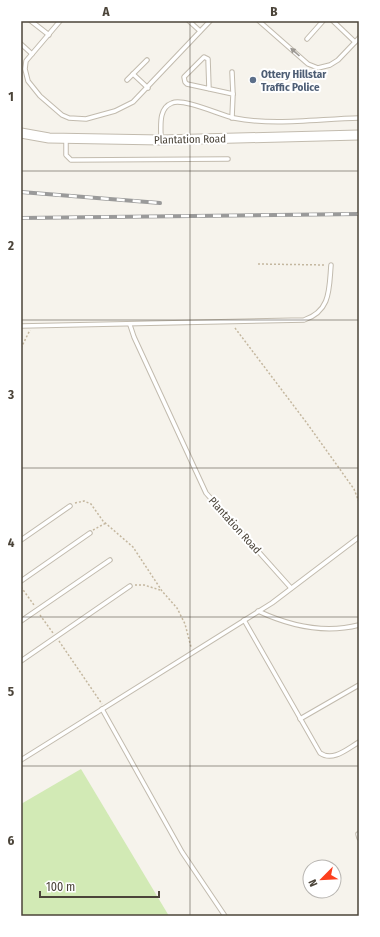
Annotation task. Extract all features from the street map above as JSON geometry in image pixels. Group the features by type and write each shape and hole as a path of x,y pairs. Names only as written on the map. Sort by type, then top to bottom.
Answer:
{"street":[{"name":"Plantation Road","path":"21,133 49,138 161,140 359,135"}],"lane":[{"path":"32,21 49,35"},
{"path":"60,21 32,54 25,65 28,81 40,96 62,115 69,118 86,118 125,107 133,102 148,88 210,21"},
{"path":"189,21 200,31"},
{"path":"259,21 308,64 318,68 330,65 359,38"},
{"path":"307,39 323,21"},
{"path":"333,21 355,42"},
{"path":"21,44 32,54"},
{"path":"209,89 208,59 204,57 200,58 184,80 187,84 209,89 233,94"},
{"path":"127,80 147,60"},
{"path":"232,72 232,118"},
{"path":"132,74 148,88"},
{"path":"161,140 162,114 166,107 172,103 178,102 205,108 232,118 258,121 359,118"},
{"path":"66,138 66,155 71,160 228,159"},
{"path":"21,326 299,321 314,316 322,310 328,299 331,265"},
{"name":"Plantation Road","path":"130,325 206,492 291,588"},
{"path":"21,540 70,506"},
{"path":"21,581 90,533"},
{"path":"21,760 258,611 359,537"},
{"path":"21,621 110,560"},
{"path":"21,661 130,586"},
{"path":"258,611 274,619 315,629 338,629 359,625"},
{"path":"244,620 318,751 325,756 335,756 359,742"},
{"path":"300,718 359,685"},
{"path":"104,708 182,852 225,916"}],"path":[{"path":"258,264 331,265"},
{"path":"231,323 306,422 354,489 359,502"},
{"path":"21,348 27,340 31,326"},
{"path":"70,506 84,501 91,504 106,523 133,547 162,591 177,608 185,624 192,652"},
{"path":"90,533 106,523"},
{"path":"130,586 144,585 162,591"},
{"path":"21,587 104,708"}],"green space":[{"path":"81,769 169,916 21,916 21,804"}],"railway":[{"path":"21,192 160,203"},
{"path":"21,218 359,214"}],"place":[{"name":"Ottery Hillstar Traffic Police","path":"253,80"}]}
